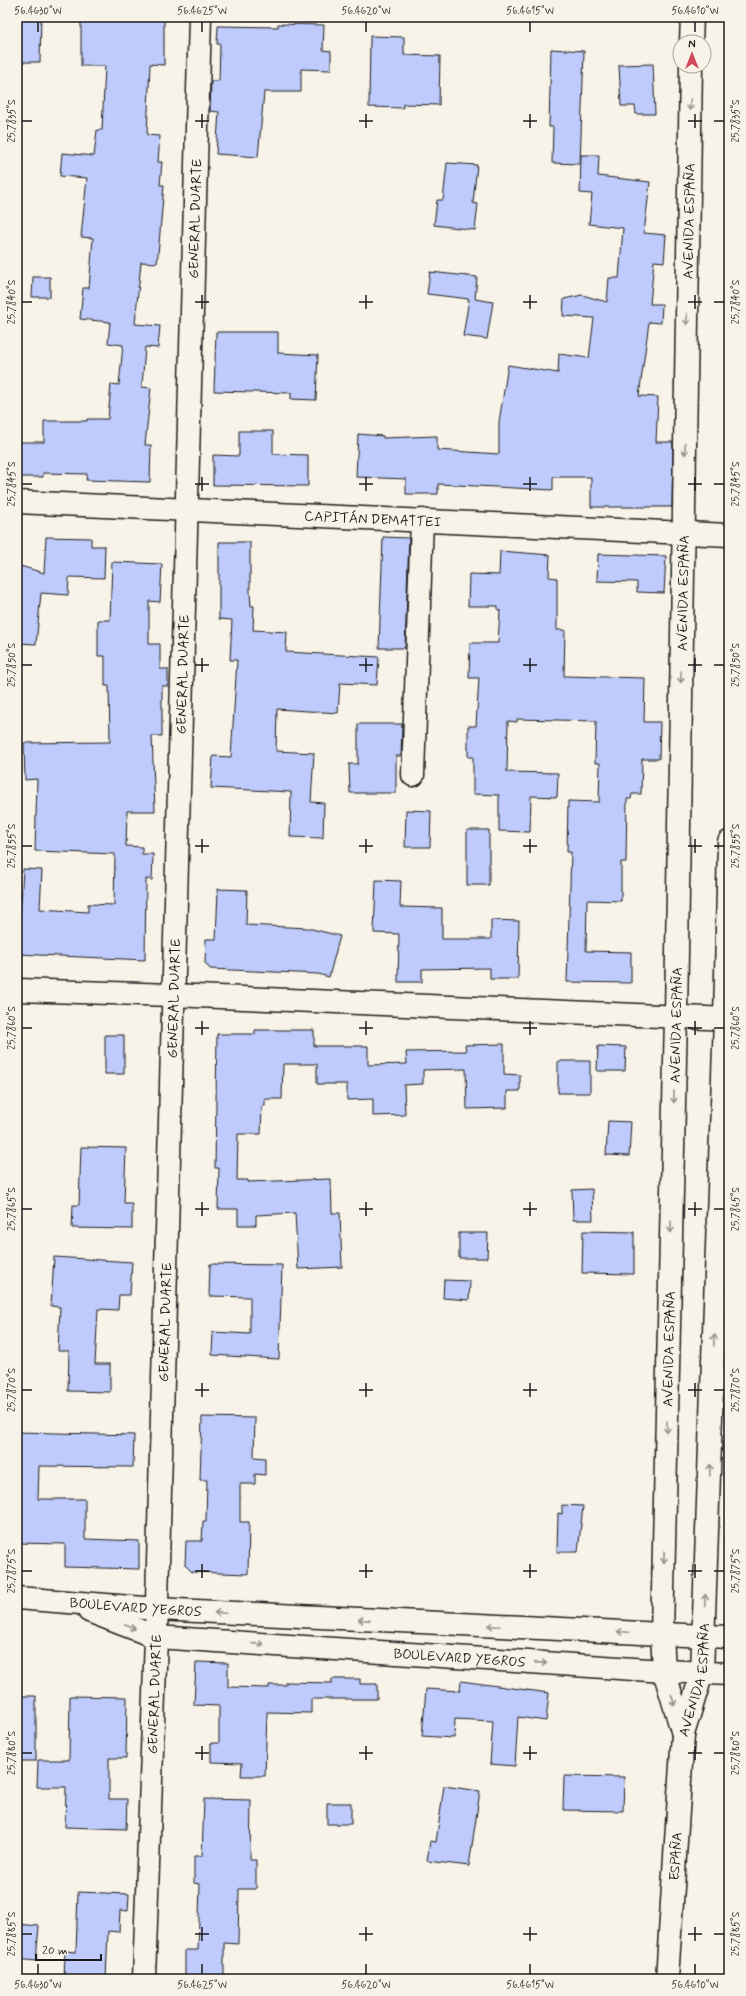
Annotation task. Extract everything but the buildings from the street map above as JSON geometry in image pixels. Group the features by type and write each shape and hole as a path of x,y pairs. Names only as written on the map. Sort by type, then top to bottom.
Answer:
{"street":[{"name":"GENERAL DUARTE","path":"144,1979 157,1609 172,995 200,17"},
{"path":"691,34 692,17"},
{"name":"AVENIDA ESPAÑA","path":"683,1734 664,1671 662,1634 676,1016 691,74"},
{"name":"CAPITÁN DEMATTEI","path":"17,502 186,508 729,535"},
{"path":"413,774 422,520"},
{"name":"AVENIDA ESPAÑA","path":"683,1734 702,1673 704,1636 727,1019 729,842"},
{"path":"17,990 172,995 727,1019"},
{"path":"17,1598 67,1603"},
{"name":"BOULEVARD YEGROS","path":"67,1603 157,1609 729,1638"},
{"name":"BOULEVARD YEGROS","path":"67,1603 156,1637 729,1674"},
{"name":"ESPAÑA","path":"667,1979 683,1734"}]}
